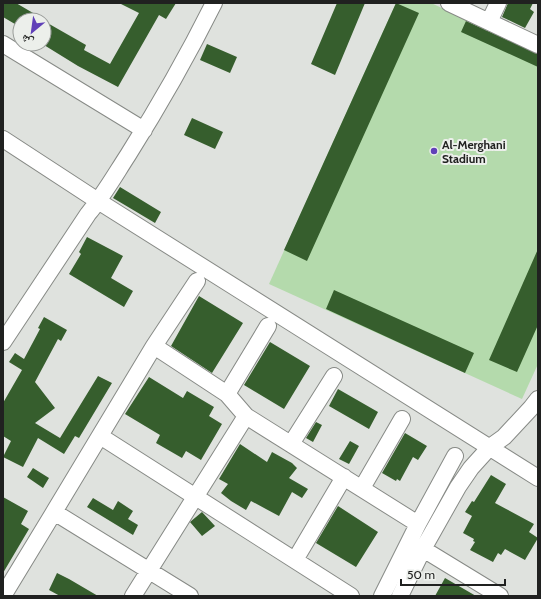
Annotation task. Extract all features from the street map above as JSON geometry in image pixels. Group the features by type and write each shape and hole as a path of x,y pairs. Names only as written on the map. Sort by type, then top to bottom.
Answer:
{"street":[{"path":"3,342 144,130 175,77 214,3"},
{"path":"449,3 538,45"},
{"path":"489,22 498,3"},
{"path":"3,44 144,130"},
{"path":"3,139 98,201 538,478"},
{"path":"3,596 154,346 197,281"},
{"path":"227,394 268,326"},
{"path":"154,346 227,394 246,416 418,524"},
{"path":"291,444 334,376"},
{"path":"400,596 423,549 458,486 471,468 490,447 504,437 531,408 538,398"},
{"path":"133,596 246,416"},
{"path":"362,488 402,419"},
{"path":"100,436 352,596"},
{"path":"382,596 418,524 455,456"},
{"path":"295,560 344,477"},
{"path":"54,512 190,596"},
{"path":"423,549 500,596"}],"green space":[{"name":"Al-Merghani Stadium","path":"396,3 431,3 538,52 538,364 522,399 269,284"}],"building":[{"path":"3,3 16,3 31,12 12,12 12,22 3,17"},
{"path":"119,3 176,3 166,19 159,15 118,87 78,66 52,50 52,26 86,45 84,50 110,64 139,13"},
{"path":"337,3 365,3 335,75 311,64"},
{"path":"396,3 419,13 307,261 284,250"},
{"path":"508,3 533,3 530,9 534,12 525,28 502,17"},
{"path":"466,21 538,54 538,67 461,32"},
{"path":"207,44 237,57 230,73 200,60"},
{"path":"192,118 223,132 215,149 184,135"},
{"path":"120,187 161,212 155,223 113,198"},
{"path":"87,237 123,256 111,278 133,291 124,307 69,274 81,254 79,252"},
{"path":"538,249 538,325 517,372 489,360"},
{"path":"334,290 474,353 465,373 326,309"},
{"path":"199,296 243,323 212,373 171,346"},
{"path":"44,317 67,330 61,341 58,339 35,382 55,408 35,423 60,438 98,376 112,383 79,438 75,436 64,454 38,438 23,467 3,457 11,441 3,436 3,403 22,370 9,362 15,353 24,359 40,329 38,328"},
{"path":"270,342 310,366 284,409 244,385"},
{"path":"149,377 183,398 187,391 214,407 209,416 222,424 201,460 186,451 182,458 156,443 160,435 125,414"},
{"path":"338,389 378,412 369,429 329,406"},
{"path":"316,422 322,425 313,442 306,438"},
{"path":"405,433 427,446 418,460 413,457 400,481 397,479 396,481 382,473"},
{"path":"350,441 359,446 349,464 339,459"},
{"path":"240,444 267,462 272,452 292,463 297,468 289,478 308,489 302,498 292,492 279,516 251,501 246,510 221,493 228,484 219,479"},
{"path":"33,468 49,478 43,488 27,477"},
{"path":"491,475 506,484 495,503 534,524 529,532 538,538 525,560 505,549 501,555 498,553 493,562 470,550 475,542 473,541 474,539 463,533 472,516 465,512 472,501 474,502"},
{"path":"3,497 28,511 21,524 29,529 3,573"},
{"path":"93,498 113,510 118,501 133,511 128,519 138,525 133,535 87,507"},
{"path":"338,506 378,532 356,567 316,543"},
{"path":"202,512 215,526 202,536 190,522"},
{"path":"57,573 98,596 60,596 49,590"},
{"path":"445,578 476,596 435,596"}],"place":[{"name":"Al-Merghani Stadium","path":"434,151"}]}
